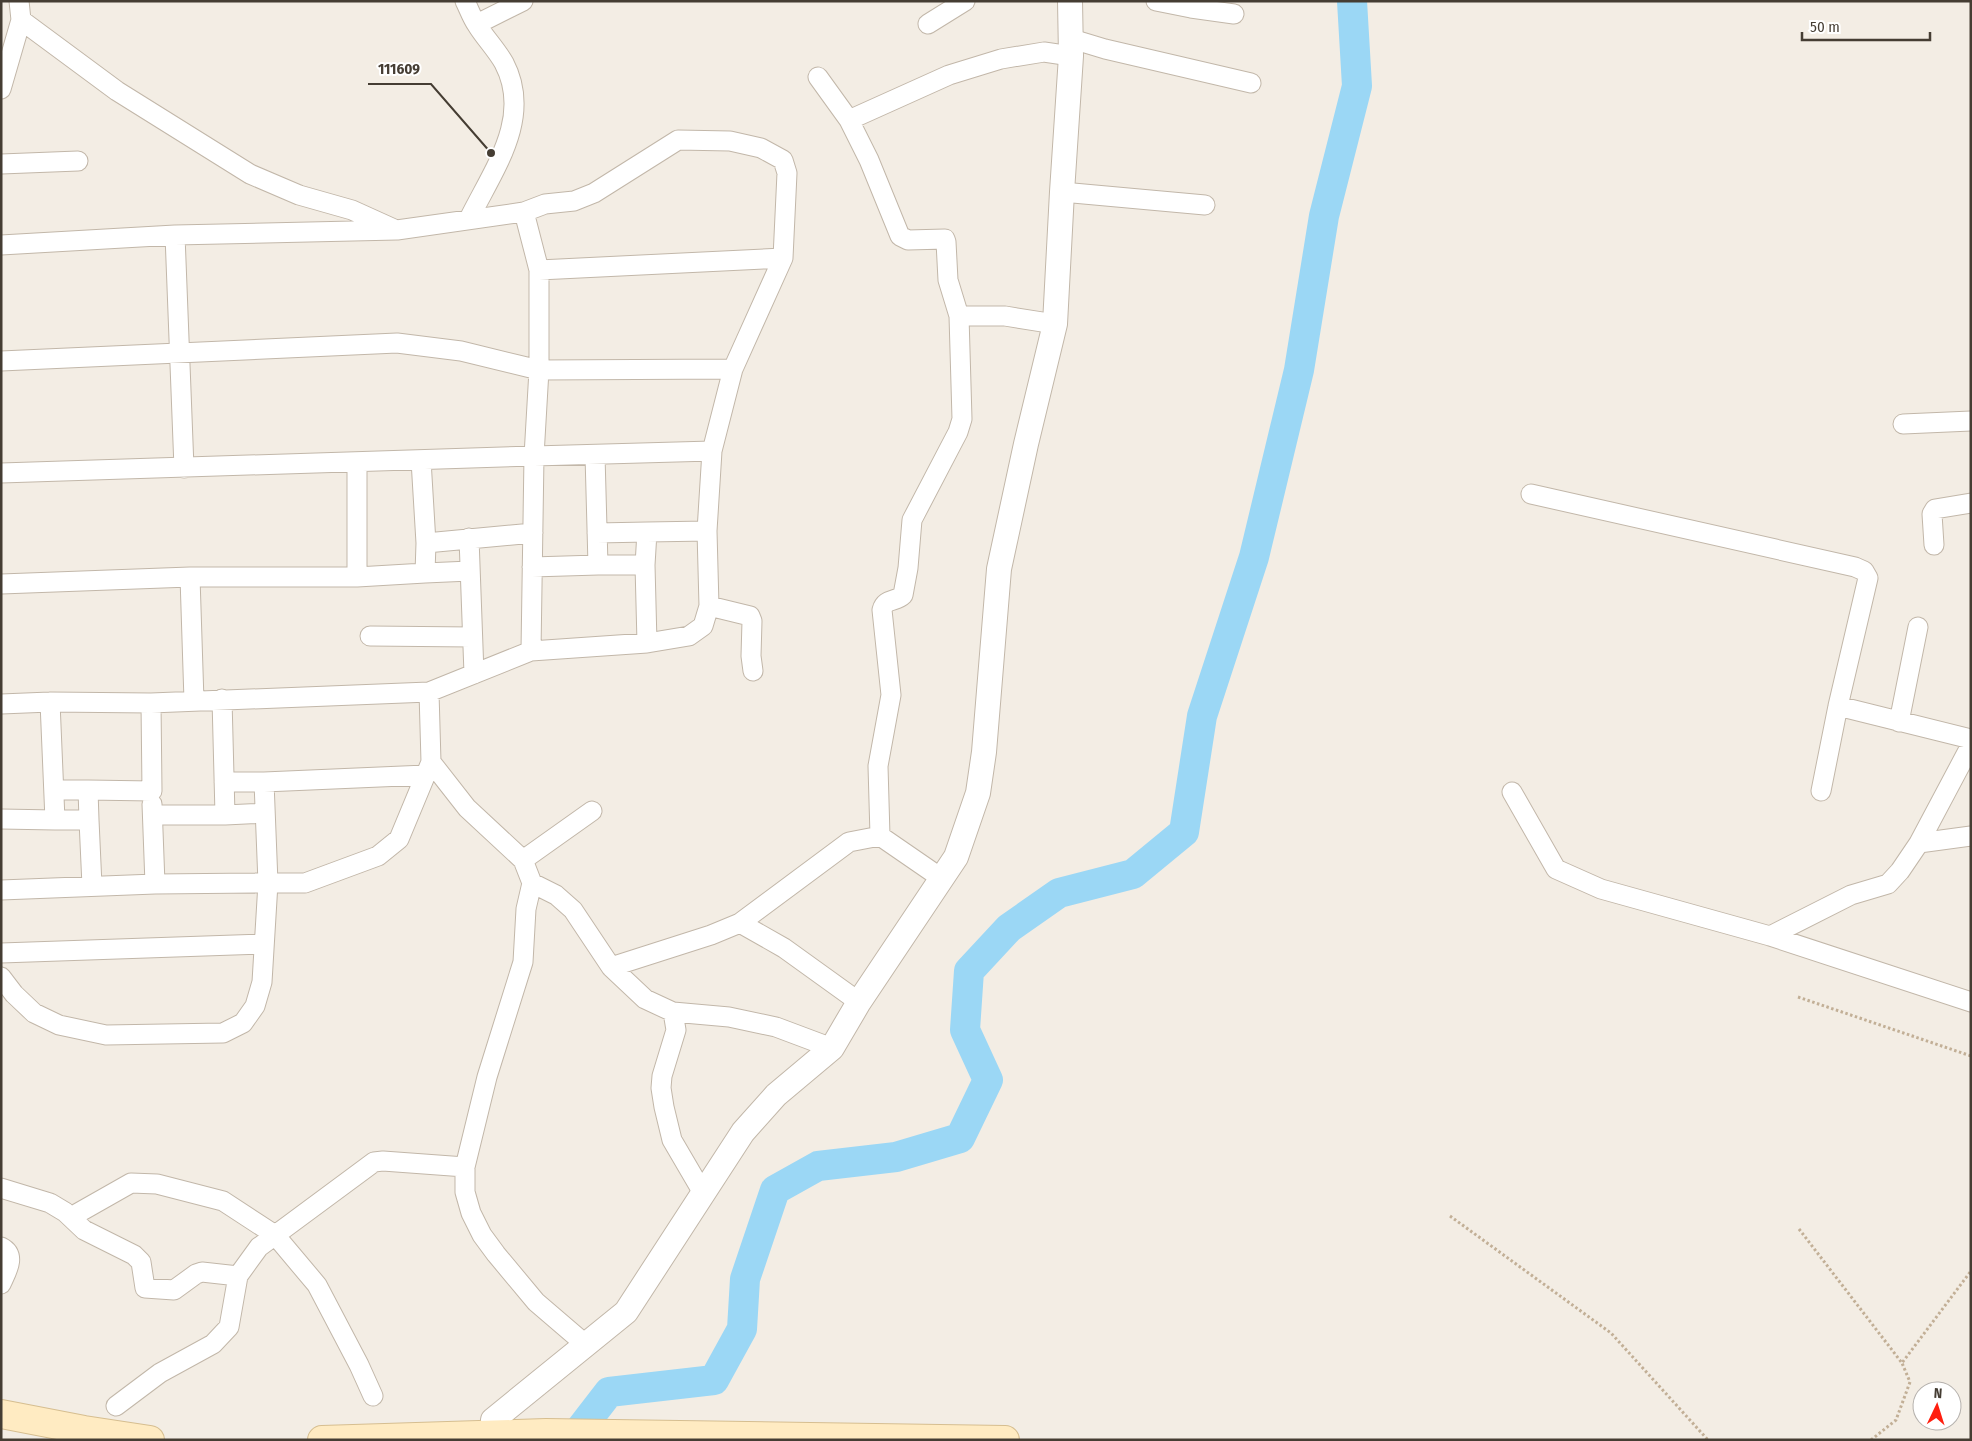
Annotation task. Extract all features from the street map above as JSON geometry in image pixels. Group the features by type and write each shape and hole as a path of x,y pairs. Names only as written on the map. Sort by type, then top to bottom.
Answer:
{"main road":[{"path":"1,1414 150,1440"},
{"path":"322,1440 546,1433 1005,1440"}],"street":[{"path":"1,89 21,20 19,1"},
{"path":"465,1 477,24 504,63 514,89 515,111 511,132 469,219"},
{"path":"477,24 523,1"},
{"path":"928,24 964,1"},
{"path":"493,1420 626,1312 743,1132 776,1095 832,1048 859,1002 956,857 978,793 984,752 1000,568 1026,444 1055,324 1072,47 1070,1"},
{"path":"1156,1 1234,14"},
{"path":"21,20 117,91 250,174 299,195 352,210 397,230"},
{"path":"849,120 949,75 1000,59 1072,47 1105,50 1251,82"},
{"path":"818,78 849,120 869,160 900,236 908,240 945,239 948,280 959,316 962,418 958,432 912,520 908,568 903,595 901,598 888,601 884,604 882,610 891,695 878,766 880,836"},
{"path":"1,245 175,235 397,230 524,212 545,204 574,201 594,193 678,140 730,141 761,148 783,160 787,173 783,258 733,369 712,450 707,531 709,606 703,626 689,636 647,643 530,651 429,692 151,703 50,702 1,704"},
{"path":"1,164 78,161"},
{"path":"1062,192 1205,205"},
{"path":"524,212 539,270 540,370 534,456 530,651"},
{"path":"175,235 184,468"},
{"path":"539,270 783,258"},
{"path":"959,316 1005,316 1055,324"},
{"path":"1,361 397,343 461,351 540,370 733,369"},
{"path":"1903,424 1971,421"},
{"path":"1,473 712,450"},
{"path":"595,455 598,565"},
{"path":"421,460 426,543 425,573"},
{"path":"356,577 357,462"},
{"path":"1531,494 1856,567 1864,571 1868,578 1838,706 1821,791"},
{"path":"1934,545 1932,514 1935,510 1971,503"},
{"path":"597,533 707,531"},
{"path":"646,532 647,643"},
{"path":"426,543 533,533"},
{"path":"469,538 474,674"},
{"path":"532,567 645,565"},
{"path":"1,584 190,577 356,577 470,571"},
{"path":"190,577 194,701"},
{"path":"709,606 750,616 752,620 751,656 753,671"},
{"path":"1899,722 1918,627"},
{"path":"370,636 472,637"},
{"path":"1,890 155,884 305,884 378,856 400,840 429,769 429,692"},
{"path":"222,700 225,815"},
{"path":"50,702 55,820"},
{"path":"151,703 155,884"},
{"path":"1838,706 1971,739"},
{"path":"1770,936 1851,895 1888,884 1919,843 1971,745"},
{"path":"224,782 264,782 429,769 524,860 532,883 526,909 523,962 487,1077 465,1167 465,1192 482,1235 536,1302 585,1344"},
{"path":"1,977 14,994 34,1013 59,1025 106,1035 223,1033 244,1023 254,1006 262,982 268,883 264,782"},
{"path":"54,790 152,791"},
{"path":"88,790 92,886"},
{"path":"1512,792 1556,869 1601,889 1770,936 1969,998"},
{"path":"524,860 592,811"},
{"path":"152,815 265,813"},
{"path":"1,819 89,820"},
{"path":"611,967 711,935 740,923 849,842 880,836 941,878"},
{"path":"1919,843 1971,836"},
{"path":"532,883 556,895 572,910 611,967 645,999 673,1012 729,1017 776,1027 832,1048"},
{"path":"740,923 784,948 859,1002"},
{"path":"1,953 264,944"},
{"path":"673,1012 676,1030 662,1082 664,1108 672,1140 703,1192"},
{"path":"116,1406 160,1373 212,1344 229,1327 238,1276 259,1247 374,1162 465,1167"},
{"path":"71,1217 131,1183 157,1184 223,1201 275,1235 317,1285 373,1396"},
{"path":"1,1188 50,1202 71,1217 84,1230 134,1255 141,1262 144,1285 148,1289 174,1290 196,1274 202,1272 238,1276"},
{"path":"1,1246 7,1249 10,1256 10,1262 1,1284"}],"path":[{"path":"1798,997 1971,1056"},
{"path":"1450,1216 1612,1333 1708,1440"},
{"path":"1799,1229 1902,1363 1910,1382 1896,1420 1871,1440"},
{"path":"1902,1363 1971,1271"}],"waterway":[{"path":"572,1440 609,1392 714,1380 742,1329 745,1279 775,1190 818,1166 896,1157 960,1138 988,1080 965,1030 969,971 1009,928 1059,893 1133,874 1184,832 1202,716 1254,557 1299,370 1324,216 1357,86 1352,1"}],"place":[{"name":"111609","path":"491,153"}]}
